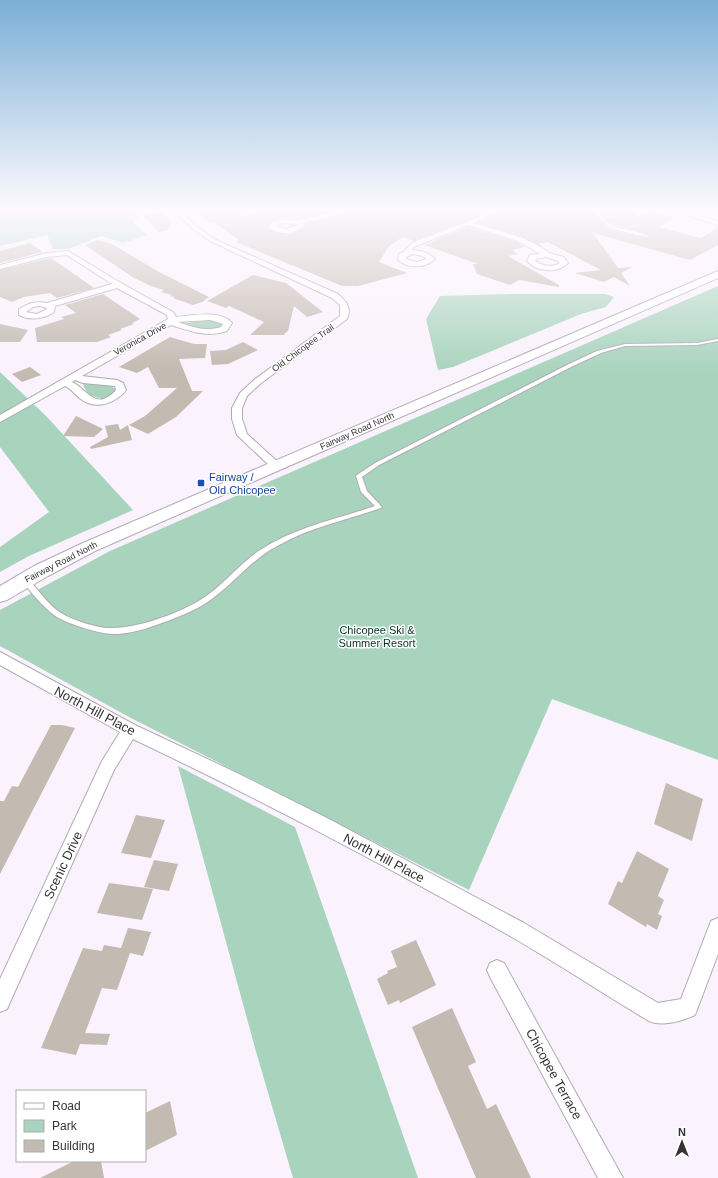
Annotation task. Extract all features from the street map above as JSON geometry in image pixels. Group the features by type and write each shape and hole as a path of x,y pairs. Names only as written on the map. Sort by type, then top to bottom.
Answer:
{"main road":[{"name":"Fairway Road North","path":"0,595 25,580 89,547 718,274"}],"street":[{"name":"Veronica Drive","path":"0,267 12,264"},
{"name":"Veronica Drive","path":"0,419 172,321 170,314 86,264"},
{"name":"Old Chicopee Trail","path":"265,264 335,296 344,303 345,310 344,317 257,382 243,395 237,408 237,419 242,435 276,466"},
{"path":"48,305 118,284"},
{"path":"217,318 225,319 228,323 224,329 211,332 201,331 172,321 217,318"},
{"path":"64,382 74,385 82,396 92,401 102,401 112,398 121,390 120,385 112,382 83,380 74,376"},
{"name":"North Hill Place","path":"0,658 130,730 229,777 321,824 517,930 656,1014 688,1008 718,928"},
{"name":"Scenic Drive","path":"0,1002 108,766 130,730"},
{"name":"Chicopee Terrace","path":"497,970 611,1178"}],"lane":[{"path":"25,580 59,614 108,631 140,628 181,612 210,597 263,550 297,533 351,517 378,507 364,492 359,476 384,461 571,365 599,352 625,345 697,344 718,340"}],"green space":[{"name":"Chicopee Ski & Summer Resort","path":"718,286 718,760 552,699 469,890 129,717 0,646 0,610 110,551"},
{"path":"605,294 614,297 606,307 581,314 453,367 438,370 426,319 440,296"},
{"path":"212,320 223,325 219,328 209,330 185,323"},
{"path":"0,372 46,416 133,510 29,556 0,572 0,547 49,512 0,447"},
{"path":"83,384 109,384 115,389 108,396 99,398 89,394"},
{"path":"178,766 295,827 418,1178 293,1178 255,1048"}],"building":[{"path":"26,264 60,264 94,288 57,298 50,293 24,297 12,302 0,297 0,270"},
{"path":"113,264 146,264 209,297 202,302 193,305 173,298 175,297 170,296 172,295 161,292 164,290 134,278"},
{"path":"289,264 384,264 407,273 358,286 342,286"},
{"path":"473,264 522,264 559,285 559,287 519,280 510,285 477,274"},
{"path":"590,264 615,264 618,268 632,267 621,273 630,286 614,277 604,282 575,273 601,270"},
{"path":"253,275 286,283 323,312 307,317 294,306 288,331 284,335 250,335 264,322 229,306 226,308 207,301"},
{"path":"103,294 140,319 132,323 134,324 120,329 122,330 108,335 111,337 97,342 37,342 35,328 64,319 61,317 76,313 65,305"},
{"path":"0,324 28,330 20,342 0,342"},
{"path":"170,337 194,344 207,344 205,358 179,359 192,391 203,391 176,417 148,434 129,425 145,416 177,388 159,388 148,367 137,373 119,367"},
{"path":"243,342 258,350 228,364 212,365 210,351 226,350"},
{"path":"30,367 41,375 22,382 12,374"},
{"path":"76,416 103,429 94,437 63,436"},
{"path":"118,424 120,430 128,425 132,440 91,449 90,447 108,437 105,426"},
{"path":"51,725 62,725 75,728 0,874 0,801 4,801 12,786 18,787"},
{"path":"666,783 703,799 692,841 654,824"},
{"path":"136,815 165,820 151,858 121,853"},
{"path":"637,851 669,869 658,896 664,900 658,914 662,916 657,930 647,924 646,927 608,904 618,881 622,883"},
{"path":"154,860 178,864 169,891 144,887"},
{"path":"109,883 153,889 142,920 97,913"},
{"path":"128,928 151,932 143,956 130,953 117,990 102,988 85,1033 110,1034 107,1045 80,1044 76,1055 41,1048 83,948 102,951 104,945 121,948"},
{"path":"416,940 436,985 400,1003 399,1000 388,1005 377,979 388,973 387,971 397,967 391,951"},
{"path":"452,1008 476,1062 468,1066 487,1109 496,1104 531,1178 476,1178 412,1027"},
{"path":"170,1101 177,1135 146,1150 146,1113"},
{"path":"72,1162 101,1162 104,1178 40,1178"}],"place":[{"name":"Fairway / Old Chicopee","path":"201,483"}]}
